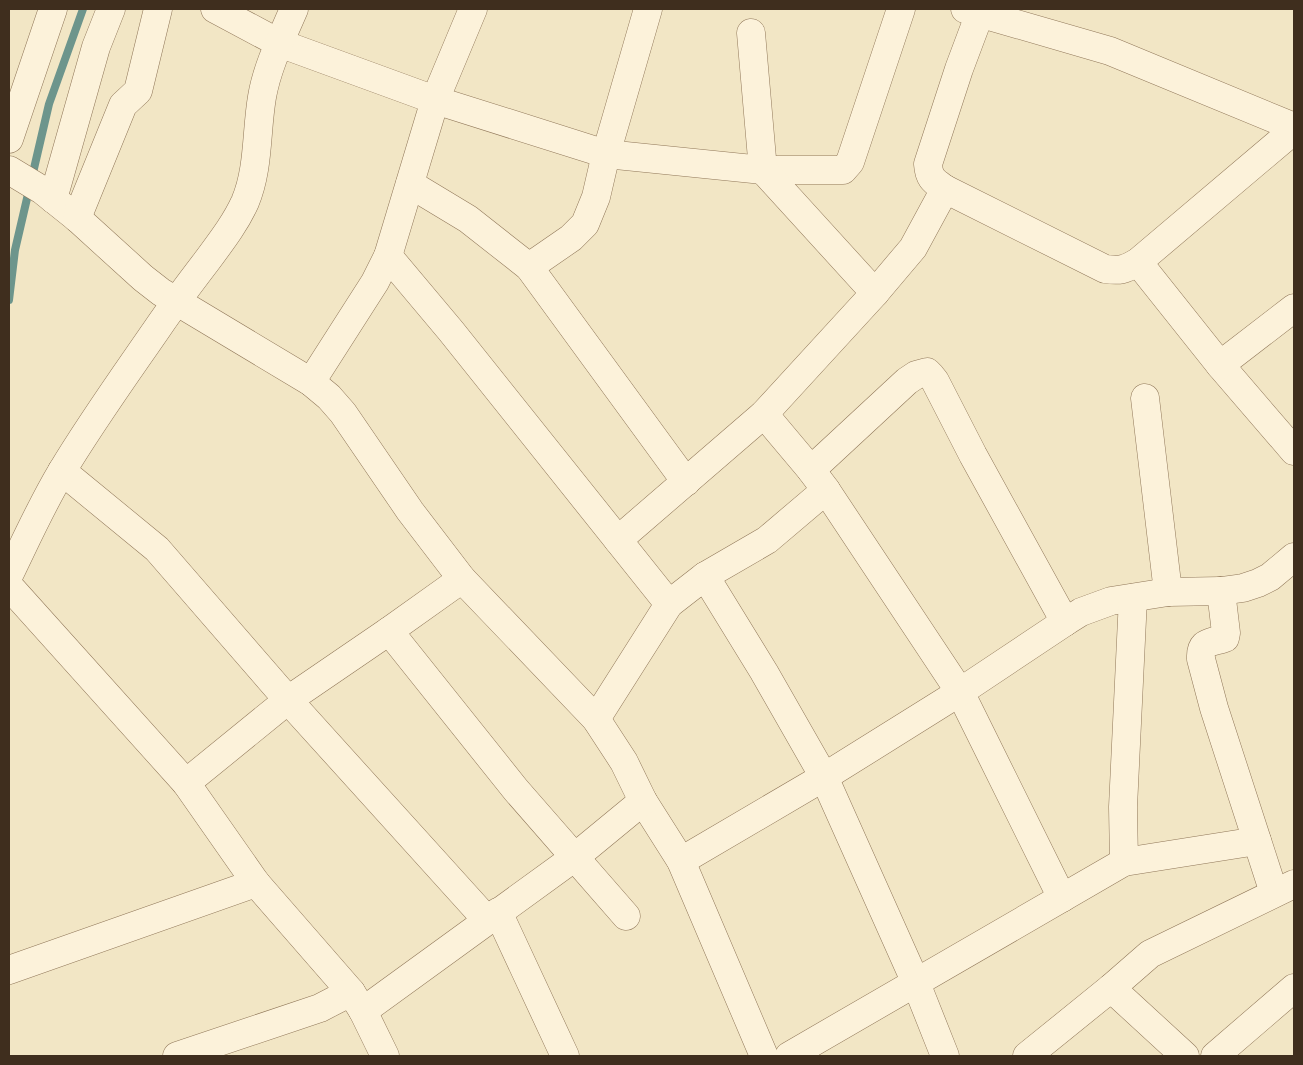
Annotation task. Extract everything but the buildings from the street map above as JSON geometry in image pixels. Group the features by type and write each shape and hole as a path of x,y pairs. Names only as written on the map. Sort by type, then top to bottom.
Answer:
{"street":[{"path":"9,139 53,9"},
{"path":"48,194 96,47 111,9"},
{"path":"77,218 123,104 138,91 158,9"},
{"path":"215,9 279,43 435,100 606,154 763,170 843,170 850,162 901,9"},
{"path":"9,575 62,471 101,410 177,300 222,241 245,202 254,175 256,138 265,81 294,9"},
{"path":"311,382 376,282 388,256 435,100 473,9"},
{"path":"529,267 571,238 585,224 596,197 606,154 648,9"},
{"path":"972,11 1110,51 1294,129 1138,262 1129,268 1118,271 1105,269 945,189 934,181 929,174 928,164 959,69 972,11"},
{"path":"751,33 763,170 876,293"},
{"path":"12,172 48,194 161,292 311,382 330,397 344,413 410,511 462,579 596,719 624,762 643,801 681,861 764,1056"},
{"path":"410,184 468,219 529,267 686,482"},
{"path":"618,540 764,414 876,293 913,248 945,189"},
{"path":"388,256 451,331 669,604"},
{"path":"1138,262 1220,366 1294,451"},
{"path":"1220,366 1294,308"},
{"path":"596,719 669,604 705,576 768,540 818,480 908,381 916,375 927,372 934,380 1065,622"},
{"path":"1145,398 1168,592"},
{"path":"764,414 818,480 960,692 1062,898"},
{"path":"62,471 157,549 288,700 493,916 565,1056"},
{"path":"681,861 824,777 960,692 1081,612 1111,602 1168,592 1222,591 1243,588 1270,577 1294,557"},
{"path":"705,576 764,672 824,777 916,983 945,1056"},
{"path":"186,783 288,700 462,579"},
{"path":"9,586 186,783 256,884 357,1001 385,1056"},
{"path":"1027,1056 1150,954 1284,888 1257,841 1214,708 1202,659 1201,652 1205,644 1225,638 1222,591"},
{"path":"1124,862 1123,807 1133,598"},
{"path":"389,631 516,790 626,916"},
{"path":"178,1056 320,1008 357,1001 493,916 574,857 643,801"},
{"path":"789,1056 1124,862 1257,841"},
{"path":"9,970 256,884"},
{"path":"1111,988 1186,1056"},
{"path":"1215,1056 1294,988"}],"waterway":[{"path":"9,300 15,250 49,104 83,9"}]}
